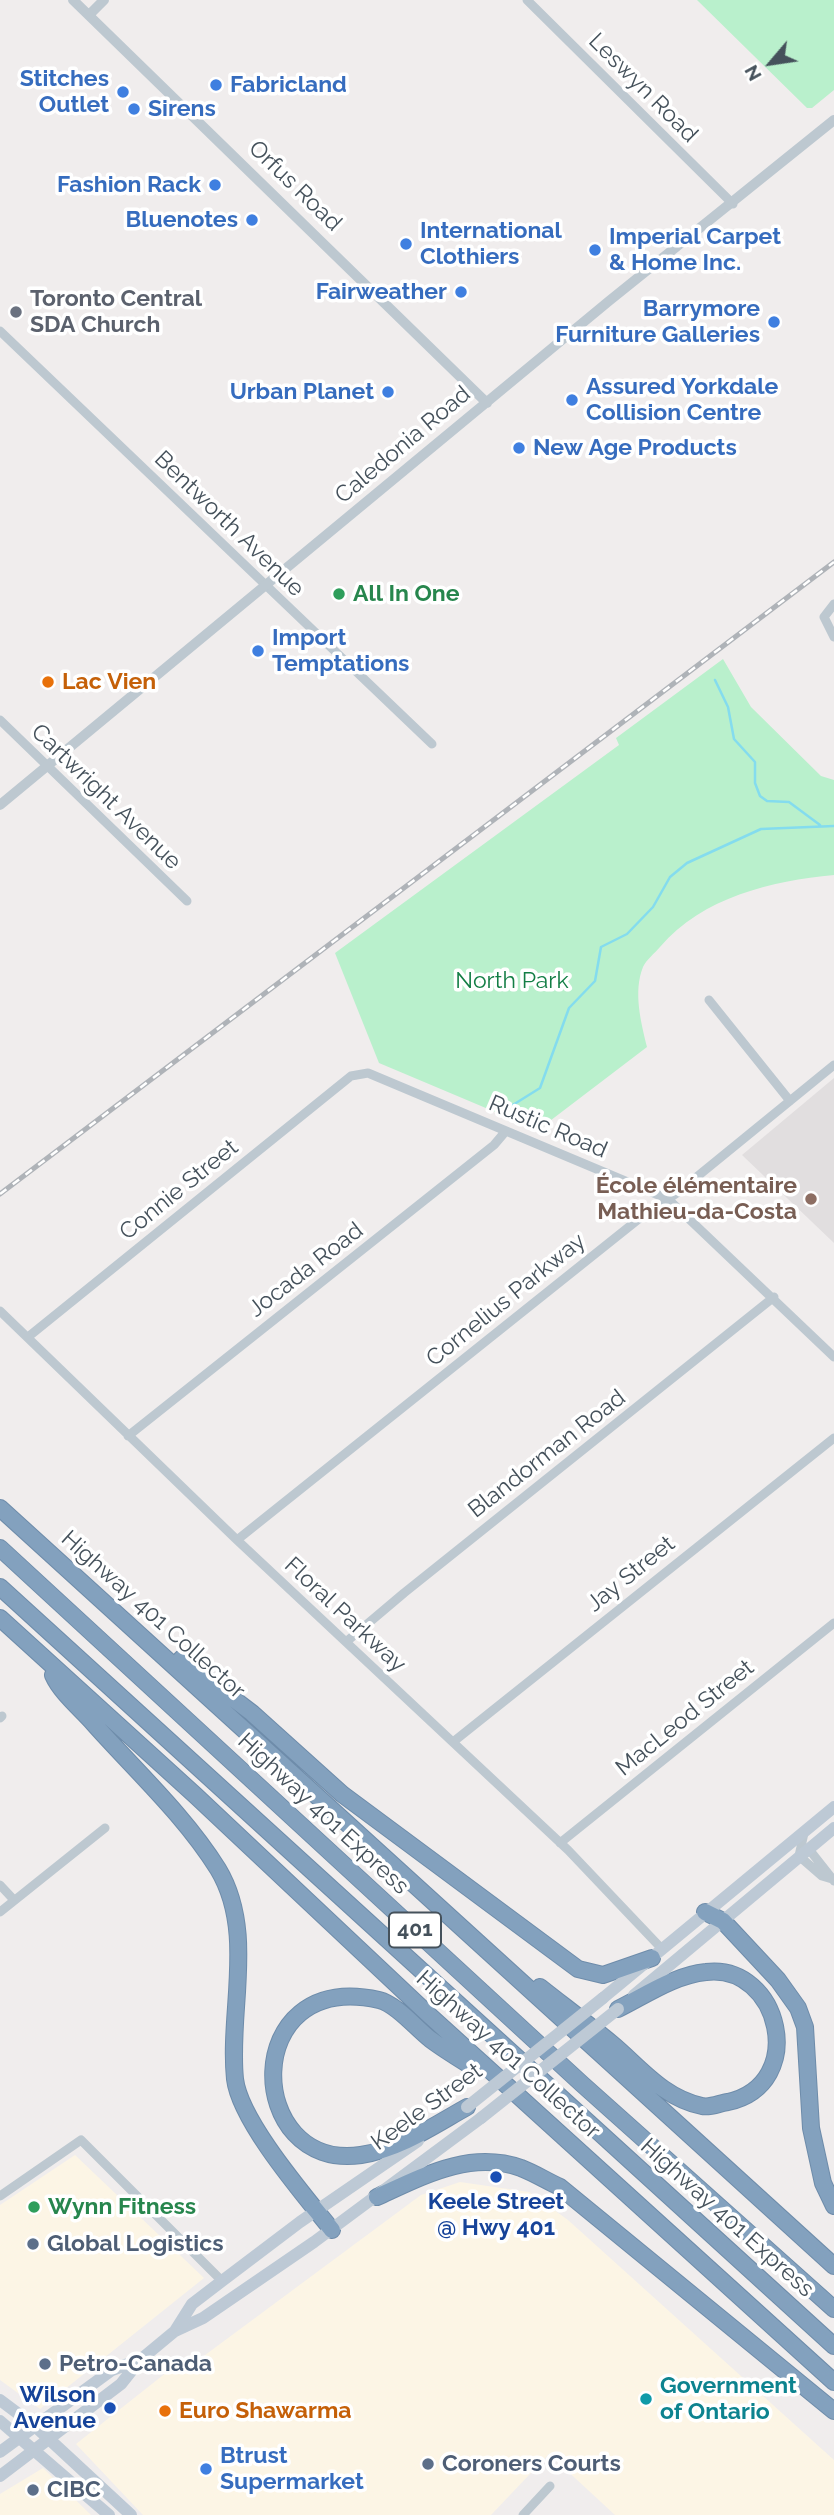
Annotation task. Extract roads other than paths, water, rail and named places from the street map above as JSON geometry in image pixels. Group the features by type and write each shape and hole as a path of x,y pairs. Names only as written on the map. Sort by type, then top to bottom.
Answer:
{"highway":[{"name":"Highway 401 Collector","path":"0,1508 834,2266"},
{"name":"Highway 401 Express","path":"0,1548 582,2084 834,2309"},
{"name":"Highway 401 Express","path":"0,1587 834,2346"},
{"path":"96,1594 253,1713 342,1794 578,1969 603,1975 657,1954"},
{"name":"Highway 401 Collector","path":"0,1618 523,2100 834,2382"},
{"path":"47,1660 56,1682 182,1823 219,1871 233,1910 239,1951 235,2080 244,2106 261,2135 332,2230"},
{"path":"705,1912 723,1921 778,1980 798,2008 805,2028 811,2128 823,2183 834,2206"},
{"path":"448,1915 612,2044 661,2088 680,2098 705,2107 734,2100 759,2087 775,2061 779,2032 770,2011 755,1989 737,1976 710,1971 695,1974 678,1979 618,2009"},
{"path":"467,2107 401,2145 358,2156 335,2155 313,2146 294,2131 280,2112 273,2085 276,2049 282,2034 303,2011 325,2000 354,1997 383,2001 433,2040 523,2100"},
{"path":"377,2197 456,2165 489,2162 521,2168 560,2187 834,2411"}],"main road":[{"name":"Keele Street","path":"175,2331 192,2304 317,2211 467,2107 834,1807"},
{"name":"Keele Street","path":"0,2476 121,2384 139,2360 175,2331 203,2318 332,2230 481,2118 618,2009 834,1828"},
{"name":"Keele Street","path":"0,2452 112,2370 139,2360"},
{"path":"0,2400 50,2439 131,2515"},
{"path":"0,2421 36,2449 109,2515"}],"street":[{"name":"Orfus Road","path":"73,0 487,403"},
{"path":"89,15 104,0"},
{"name":"Leswyn Road","path":"527,0 733,204"},
{"name":"Caledonia Road","path":"0,805 834,120"},
{"name":"Bentworth Avenue","path":"0,331 432,744"},
{"path":"834,604 824,617 834,637"},
{"name":"Cartwright Avenue","path":"0,720 187,901"},
{"path":"709,1000 790,1101"},
{"name":"Cornelius Parkway","path":"237,1540 834,1065"},
{"name":"Rustic Road","path":"355,1074 368,1073 383,1078 668,1199 834,1357"},
{"name":"Connie Street","path":"28,1337 355,1074"},
{"name":"Jocada Road","path":"128,1436 495,1145 505,1132"},
{"name":"Blandorman Road","path":"346,1642 414,1584 774,1297"},
{"name":"Floral Parkway","path":"0,1311 237,1540 560,1843 657,1954"},
{"name":"Jay Street","path":"453,1742 834,1438"},
{"name":"MacLeod Street","path":"560,1843 834,1623"},
{"path":"0,1912 105,1828"},
{"path":"806,1829 803,1852 822,1877 833,1880"},
{"path":"0,1885 15,1900"},
{"path":"0,2196 80,2140 222,2281"},
{"path":"523,2515 550,2486"}],"waterway":[{"path":"715,680 728,707 734,739 755,762 755,783 760,796 767,801 789,802 820,825"},
{"path":"508,1108 540,1088 569,1008 595,981 601,947 627,934 653,907 670,877 687,863 761,829 834,826"}],"railway":[{"path":"0,1194 834,562"}],"place":[{"name":"Fabricland","path":"216,85"},
{"name":"Stitches Outlet","path":"123,92"},
{"name":"Sirens","path":"134,109"},
{"name":"Fashion Rack","path":"215,185"},
{"name":"Bluenotes","path":"252,220"},
{"name":"International Clothiers","path":"406,244"},
{"name":"Imperial Carpet & Home Inc.","path":"595,250"},
{"name":"Fairweather","path":"461,292"},
{"name":"Toronto Central SDA Church","path":"16,312"},
{"name":"Barrymore Furniture Galleries","path":"774,322"},
{"name":"Urban Planet","path":"388,392"},
{"name":"Assured Yorkdale Collision Centre","path":"572,400"},
{"name":"New Age Products","path":"519,448"},
{"name":"All In One","path":"339,594"},
{"name":"Import Temptations","path":"258,651"},
{"name":"Lac Vien","path":"48,682"},
{"name":"École élémentaire Mathieu-da-Costa","path":"811,1199"},
{"name":"Keele Street @ Hwy 401","path":"496,2177"},
{"name":"Wynn Fitness","path":"34,2207"},
{"name":"Global Logistics","path":"33,2244"},
{"name":"Petro-Canada","path":"45,2364"},
{"name":"Government of Ontario","path":"646,2399"},
{"name":"Wilson Avenue","path":"110,2408"},
{"name":"Euro Shawarma","path":"165,2411"},
{"name":"Coroners Courts","path":"428,2464"},
{"name":"Btrust Supermarket","path":"206,2469"},
{"name":"CIBC","path":"33,2490"}],"park label":[{"name":"North Park","path":"512,981"}]}
